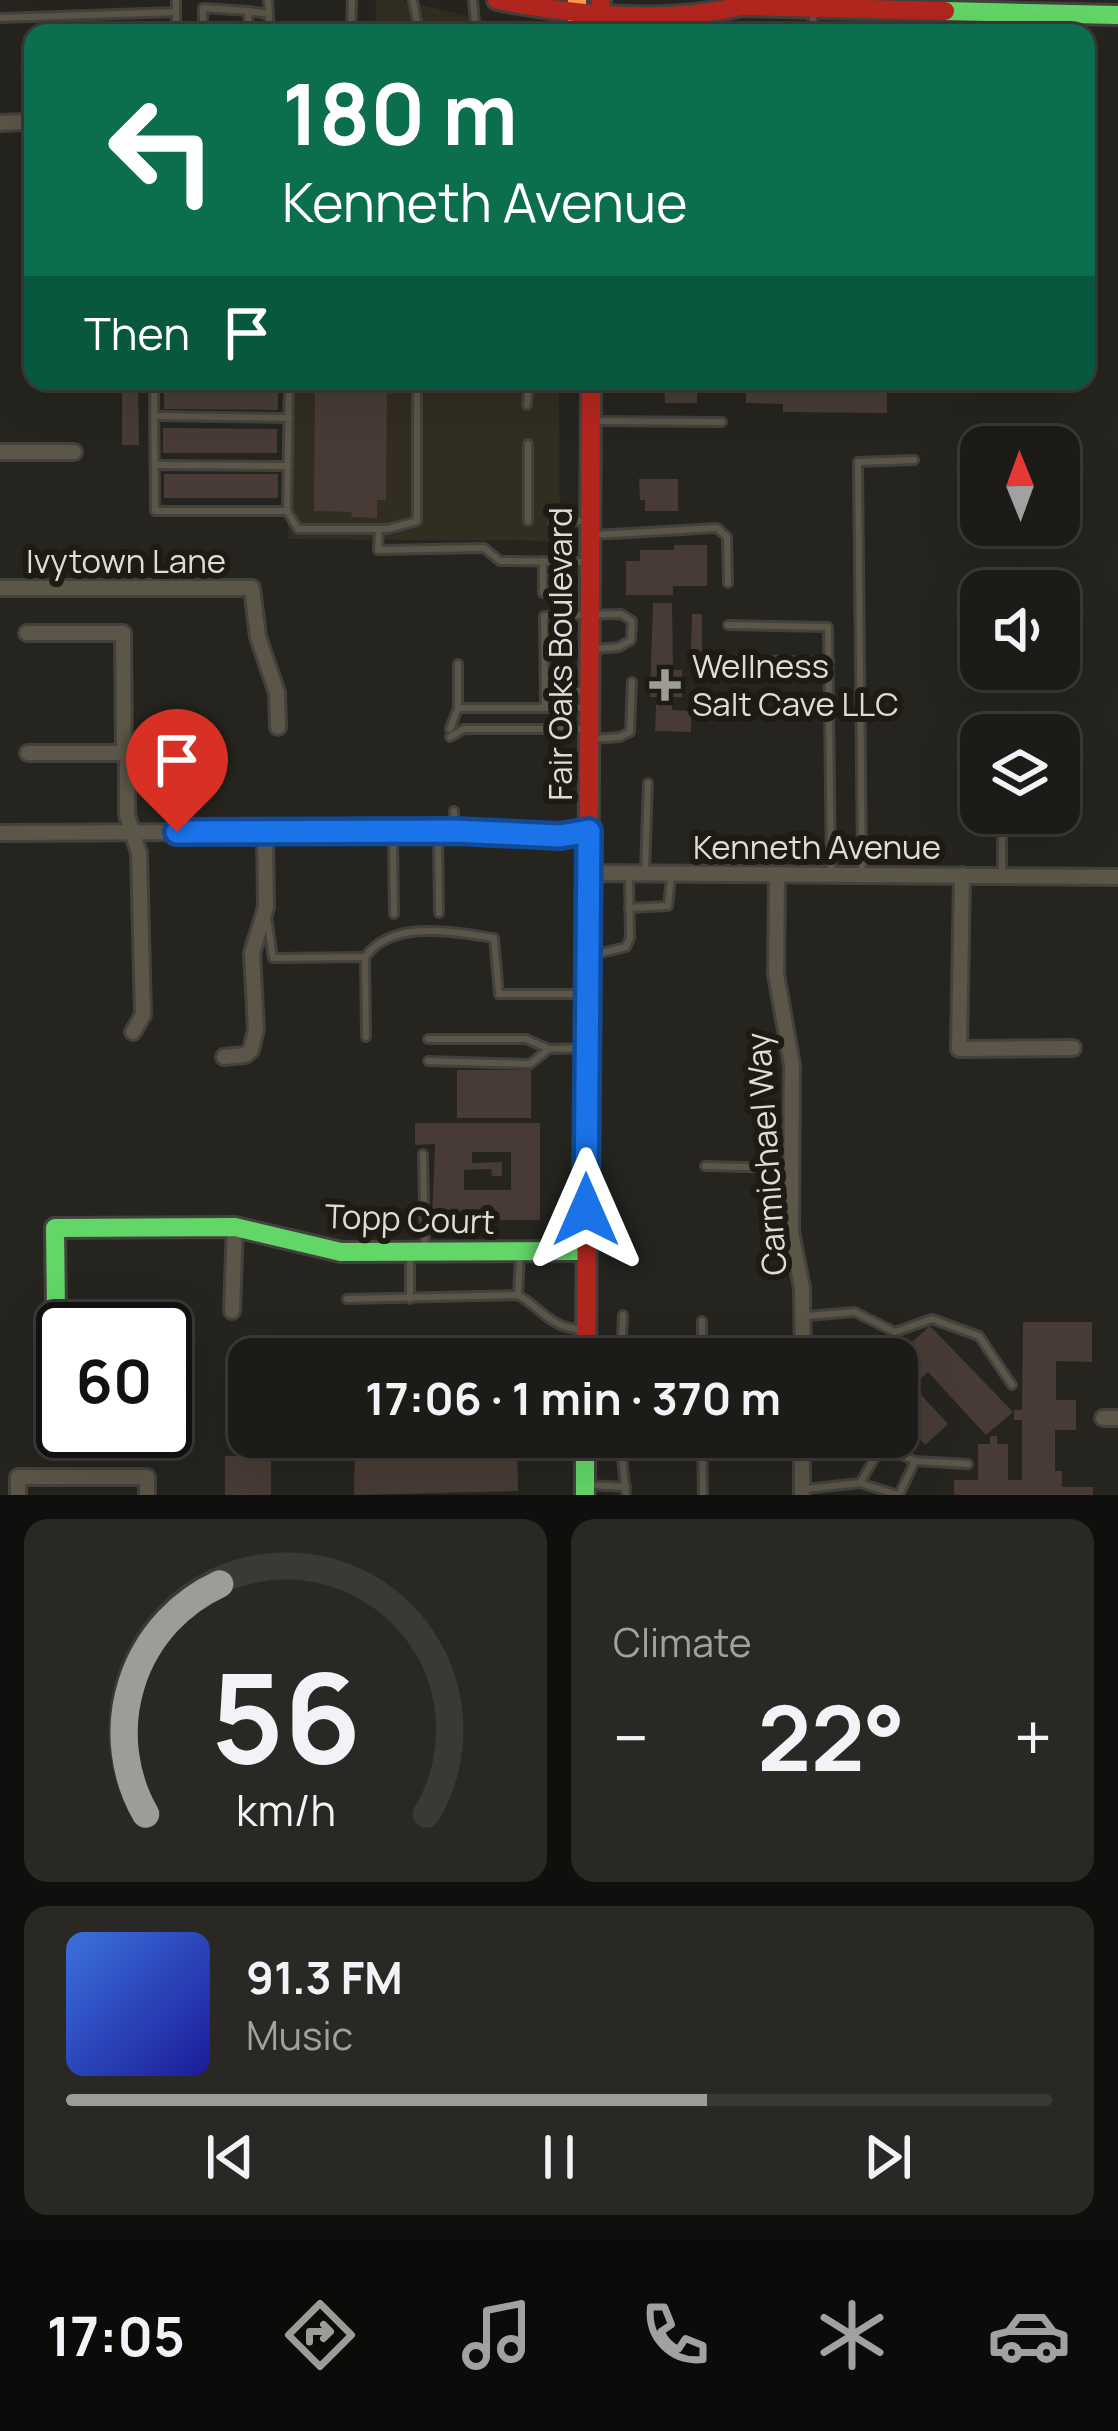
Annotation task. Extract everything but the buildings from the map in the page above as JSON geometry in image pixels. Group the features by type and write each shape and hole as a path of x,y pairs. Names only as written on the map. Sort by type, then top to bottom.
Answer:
{"street":[{"path":"497,0 600,16 719,14 735,3 1118,15"},
{"path":"0,123 23,122"},
{"name":"Fair Oaks Boulevard","path":"586,1338 591,390"},
{"path":"0,452 74,452"},
{"name":"Ivytown Lane","path":"0,589 252,588 258,637 274,676 278,727"},
{"path":"27,633 123,633 127,815 139,853 142,1015 133,1032"},
{"path":"28,753 124,753"},
{"path":"0,833 455,831 560,836 589,831"},
{"path":"224,1057 245,1055 255,1040 252,953 266,907 265,832"},
{"name":"Kenneth Avenue","path":"589,873 1118,877"},
{"name":"Carmichael Way","path":"776,874 776,974 792,1066 791,1232 802,1288 802,1338"},
{"path":"962,875 959,1049 1073,1048"},
{"path":"232,1311 235,1227"},
{"name":"Topp Court","path":"56,1302 55,1228 235,1227 321,1249 586,1251"},
{"path":"585,1458 585,1490"},
{"path":"802,1458 802,1492"},
{"path":"18,1495 18,1477 147,1477 147,1495"}],"lane":[{"path":"176,0 176,24"},
{"path":"268,0 270,24"},
{"path":"203,24 203,8 269,14"},
{"path":"813,9 813,24"},
{"path":"248,11 249,24"},
{"path":"0,18 176,13"},
{"path":"154,390 155,511 287,511"},
{"path":"289,390 287,511 298,529 379,529 417,521 417,390"},
{"path":"527,405 528,390"},
{"path":"154,416 289,418"},
{"path":"591,421 722,422"},
{"path":"528,444 528,521"},
{"path":"862,875 857,462 914,460"},
{"path":"155,465 288,466"},
{"path":"553,521 590,528 717,528 727,536 728,583"},
{"path":"379,529 378,550 484,548 500,561 590,562"},
{"path":"543,561 543,593"},
{"path":"544,708 544,616 621,614 632,621 626,645 590,650"},
{"path":"728,625 828,627 831,874"},
{"path":"732,661 829,662"},
{"path":"458,664 458,708 450,733 464,729 620,737 630,732 632,682"},
{"path":"544,690 590,699"},
{"path":"458,708 544,708 590,699"},
{"path":"588,956 626,947 648,783"},
{"path":"454,811 455,831"},
{"path":"438,831 439,913"},
{"path":"393,832 394,914"},
{"path":"1002,834 1002,876"},
{"path":"629,908 668,906 671,873"},
{"path":"266,907 273,958 364,957"},
{"path":"366,1037 364,957 394,933 494,938 499,994 588,994"},
{"path":"428,1040 526,1039 549,1049 586,1048"},
{"path":"428,1061 530,1064 549,1049"},
{"path":"410,1299 423,1154"},
{"path":"705,1166 791,1168"},
{"path":"518,1295 521,1251"},
{"path":"347,1299 518,1295 546,1320 563,1328 586,1329"},
{"path":"803,1316 855,1312 895,1332 932,1319 979,1336 1012,1384"},
{"path":"622,1338 623,1315"},
{"path":"702,1321 702,1338"},
{"path":"860,1483 882,1446 915,1461 968,1464"},
{"path":"585,1490 626,1491 622,1458"},
{"path":"702,1458 703,1495"},
{"path":"802,1492 860,1483 898,1495 915,1461"}],"shaded area":[{"path":"376,0 401,0 500,24 375,24"},
{"path":"292,390 559,390 560,541 288,539"}],"traffic: fast":[{"path":"945,11 1118,15"},
{"path":"56,1302 55,1228 235,1227 341,1252 586,1251"},
{"path":"585,1458 585,1495"}],"traffic: slow":[{"path":"577,0 577,24"}],"traffic: jam":[{"path":"497,0 619,16 681,15 742,6 945,11"},
{"path":"600,24 601,0"},
{"path":"586,1338 591,390"}],"place":[{"name":"Wellness Salt Cave LLC","path":"665,685"}],"route":[{"path":"177,832 455,831 560,836 589,831 586,1210"}]}
